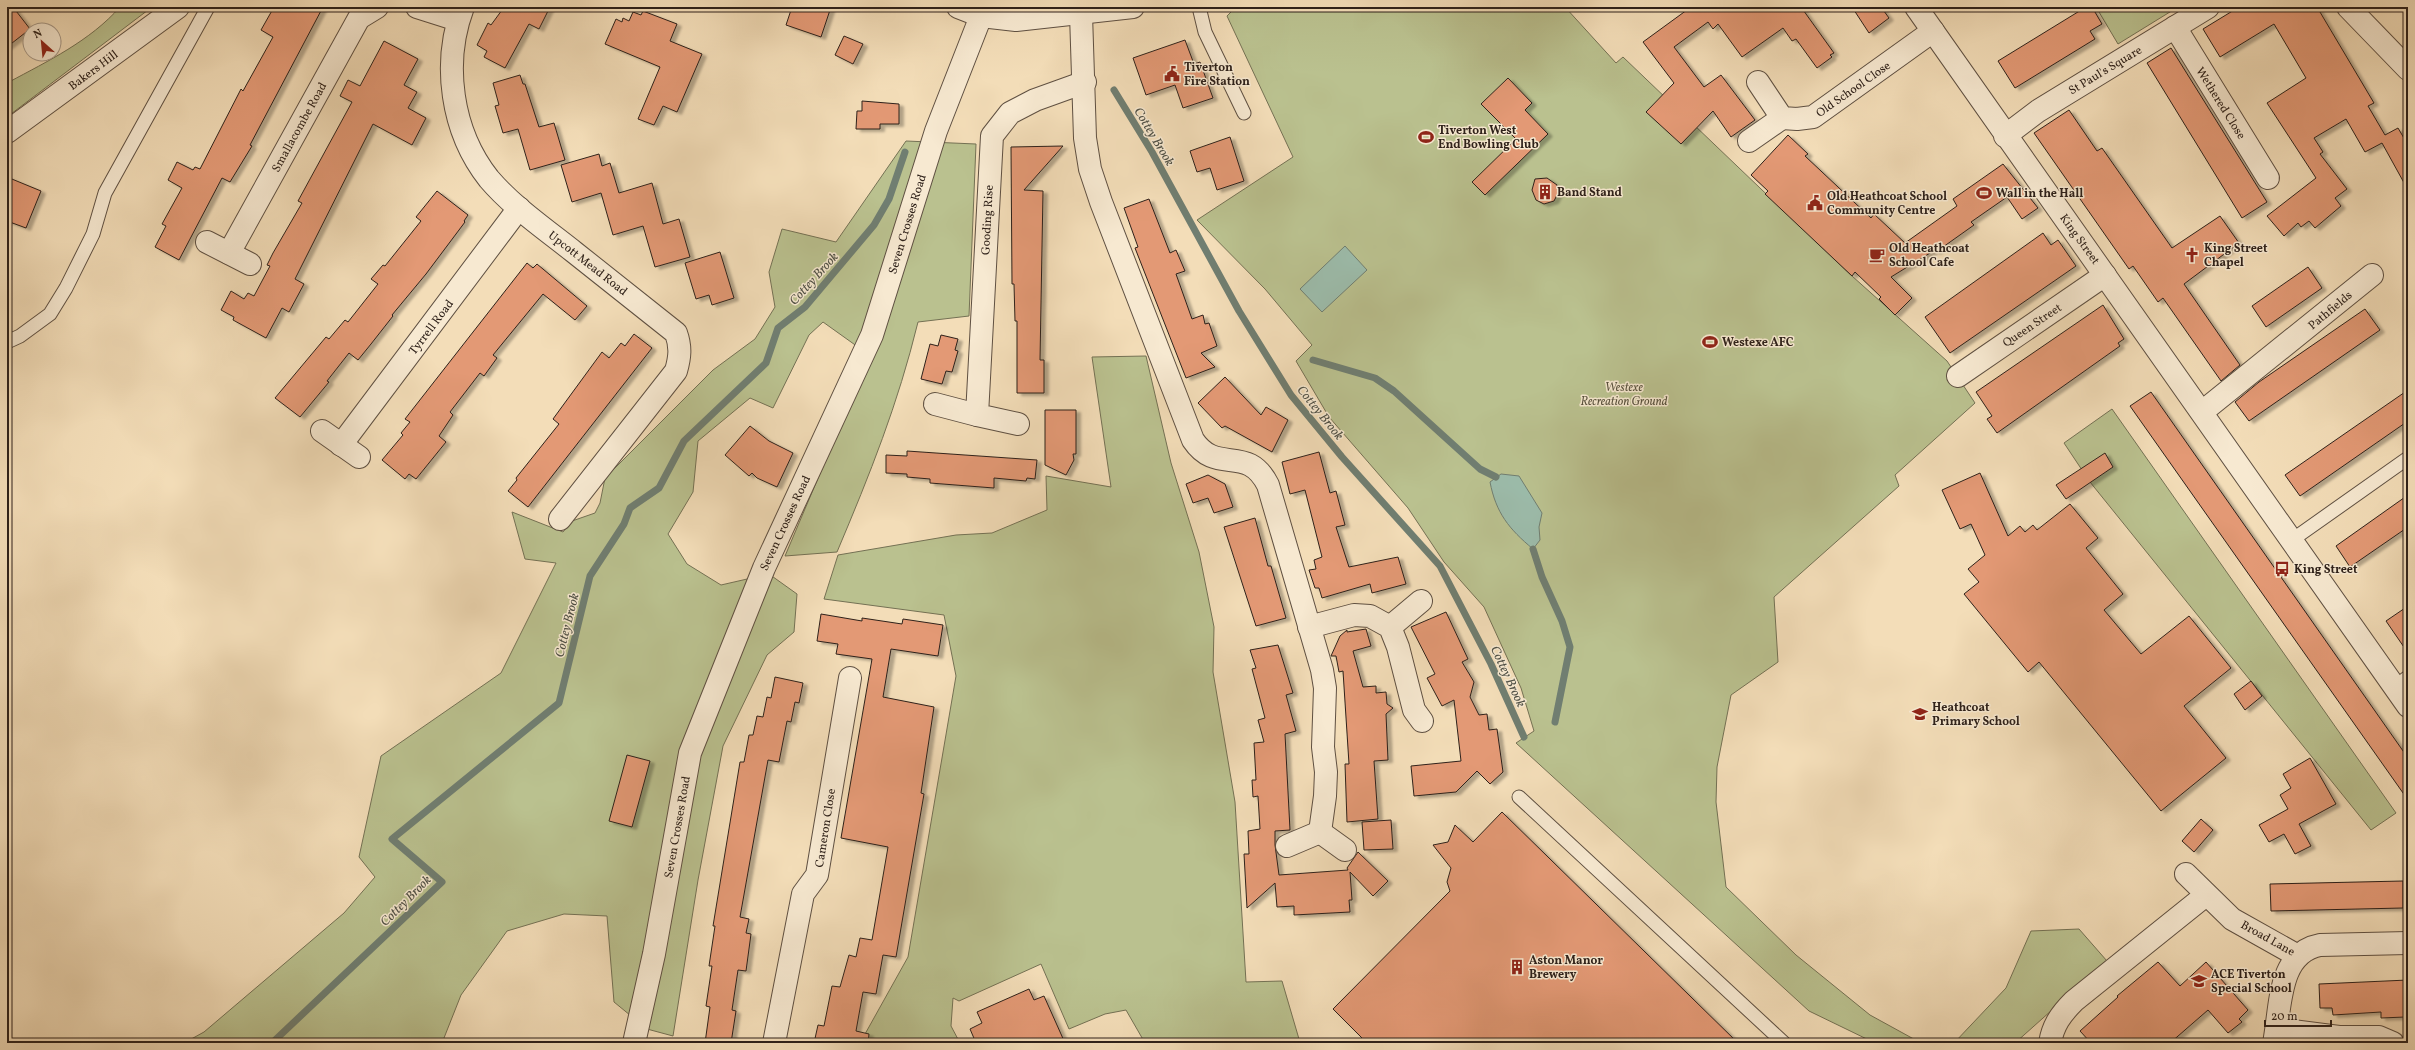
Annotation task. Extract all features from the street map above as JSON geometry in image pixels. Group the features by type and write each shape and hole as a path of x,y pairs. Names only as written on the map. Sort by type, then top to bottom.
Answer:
{"street":[{"name":"Bakers Hill","path":"7,132 178,7"},
{"name":"Smallacombe Road","path":"229,253 359,18 377,7"},
{"path":"417,7 460,13"},
{"path":"958,7 981,16 1016,20 1125,8"},
{"name":"King Street","path":"1916,7 2005,136 2106,275 2292,540 2401,682 2408,706"},
{"name":"St Paul's Square","path":"2005,136 2038,110 2208,7"},
{"path":"2348,7 2408,69"},
{"name":"Upcott Mead Road","path":"460,13 452,48 452,78 456,107 464,134 489,178 519,208 676,333 680,343 680,357 676,371 584,502 560,519"},
{"path":"1081,14 1085,82 1085,138 1090,169 1193,440 1200,451 1212,457 1252,463 1262,473 1268,485 1325,688 1323,747 1325,796 1320,832"},
{"name":"Seven Crosses Road","path":"634,1043 654,954 690,753 764,568 872,335 936,131 981,16"},
{"name":"Wethered Close","path":"2175,27 2268,178"},
{"name":"Old School Close","path":"1782,118 1797,119 1814,117 1933,31"},
{"name":"Gooding Rise","path":"977,414 992,136 1010,113 1053,93 1085,82"},
{"path":"1749,141 1782,118 1758,82"},
{"name":"Tyrrell Road","path":"341,445 519,208"},
{"path":"207,242 250,264"},
{"name":"Queen Street","path":"1958,376 2106,275"},
{"name":"Pathfields","path":"2202,412 2372,275"},
{"path":"934,404 1018,424"},
{"path":"322,431 359,457"},
{"path":"1390,627 1421,600"},
{"path":"1309,627 1354,615 1370,616 1390,627 1401,660 1414,710 1422,721"},
{"name":"Cameron Close","path":"774,1043 803,894 817,875 850,678"},
{"path":"1287,846 1320,832"},
{"path":"1320,832 1345,850"},
{"name":"Broad Lane","path":"2186,874 2232,919 2298,956 2309,947 2320,945 2408,942"},
{"path":"2050,1043 2052,1030 2060,1015 2074,1001 2206,895"},
{"path":"2298,956 2288,969 2282,988 2276,1036 2379,1037 2393,1043"}],"lane":[{"path":"7,342 20,336 50,314 66,288 93,234 105,193 208,7"},
{"path":"1199,7 1205,32 1244,113"},
{"path":"2292,540 2408,458"},
{"path":"1519,797 1784,1043"}],"green space":[{"path":"120,7 152,7 7,117 9,82 46,62 62,62 62,53 82,40"},
{"name":"Westexe Recreation Ground","path":"1236,7 1565,7 1616,63 1623,57 1852,276 1947,361 1975,403 1895,475 1899,486 1774,597 1778,662 1731,695 1717,767 1716,802 1726,887 1796,955 1870,1015 1921,1043 1875,1043 1809,1011 1516,743 1534,731 1521,688 1484,607 1444,562 1408,508 1329,417 1296,361 1312,345 1265,289 1197,220 1293,157 1227,16"},
{"path":"2096,7 2178,7 2118,44"},
{"path":"906,141 976,144 969,316 918,322 902,382 861,495 837,552 785,556 872,351 858,347 823,322 809,335 773,408 750,398 698,441 693,492 668,534 687,564 721,585 769,574 797,594 794,632 767,655 723,746 698,880 673,1036 647,1029 614,1002 607,916 564,914 507,931 461,995 442,1043 184,1043 204,1032 344,913 375,877 359,857 381,756 501,673 556,563 525,559 512,512 563,532 572,521 595,513 600,503 605,478 713,370 755,339 775,307 769,272 782,229 836,242"},
{"path":"1146,356 1171,463 1199,552 1214,627 1213,672 1235,802 1246,982 1282,981 1299,1039 1296,1043 1145,1043 1126,1010 1105,1014 1069,1029 1041,964 959,1001 953,998 951,1026 960,1043 860,1043 908,957 956,676 944,615 824,599 838,555 956,535 992,533 1047,510 1046,476 1111,487 1092,357"},
{"path":"2112,409 2396,813 2371,830 2090,482 2064,443"},
{"path":"2079,929 2107,961 2015,1043 1954,1043 2006,988 2031,931"}],"shaded area":[{"path":"1345,246 1367,270 1322,312 1300,289"},
{"path":"1501,474 1519,476 1542,513 1539,527 1540,540 1533,549 1510,527 1496,503 1490,482"}],"building":[{"path":"7,7 13,7 25,22 22,22 22,35 7,47"},
{"path":"274,7 323,7 250,145 252,146 230,182 222,178 179,260 155,247 166,226 162,224 182,188 168,180 177,162 193,170 195,167 200,169 241,89 243,91 273,37 261,30"},
{"path":"496,7 550,7 539,29 529,24 505,68 484,57 487,51 477,45 488,23 491,25 502,10"},
{"path":"792,7 831,7 821,37 786,25"},
{"path":"1691,7 1801,7 1834,53 1830,55 1832,57 1817,68 1796,39 1792,41 1783,28 1742,57 1718,24 1713,29 1708,22 1674,47 1704,87 1721,75 1755,120 1731,137 1713,111 1681,144 1646,112 1674,83 1643,42"},
{"path":"1852,7 1881,7 1889,18 1869,33"},
{"path":"2086,7 2092,7 2102,24 2090,31 2095,39 2015,88 1998,61"},
{"path":"2239,7 2317,7 2374,103 2368,106 2385,135 2398,128 2408,145 2408,190 2382,143 2365,152 2346,119 2314,138 2323,152 2320,154 2347,189 2335,198 2341,206 2315,228 2309,221 2301,227 2298,223 2284,236 2267,216 2316,178 2267,103 2306,78 2274,24 2220,57 2203,29"},
{"path":"643,11 677,24 670,41 702,54 677,112 663,106 654,125 638,119 660,67 605,44 616,19 622,22 623,18 629,21 633,12 641,15"},
{"path":"844,36 863,44 853,64 835,55"},
{"name":"Tiverton Fire Station","path":"1185,40 1194,64 1200,62 1213,98 1183,108 1175,85 1146,95 1133,58"},
{"path":"384,41 418,59 404,85 417,92 408,108 426,118 412,145 373,124 295,279 304,284 289,312 282,308 266,338 233,320 234,317 221,310 231,291 244,299 248,293 254,296 270,266 267,265 273,253 302,203 298,201 352,102 340,96 348,80 360,86"},
{"path":"2171,48 2267,202 2242,218 2147,63"},
{"path":"520,75 523,84 525,84 539,127 554,123 565,160 530,170 518,129 503,133 495,106 499,105 493,83"},
{"path":"1508,78 1532,103 1525,110 1548,134 1485,195 1472,182 1516,139 1481,104"},
{"path":"862,101 899,104 899,124 880,124 880,129 856,129 857,111 862,111"},
{"path":"2069,110 2097,151 2102,148 2172,248 2220,216 2239,243 2184,284 2240,365 2221,381 2163,298 2158,302 2133,266 2129,269 2034,133"},
{"name":"Old Heathcoat School Community Centre","path":"1788,135 1808,154 1805,156 1871,218 1874,214 1905,243 1957,206 1953,199 2003,164 2038,208 2022,219 2007,197 1971,222 1974,225 1936,252 1935,250 1891,277 1912,298 1895,315 1879,299 1881,297 1855,272 1852,276 1765,194 1768,191 1751,175"},
{"path":"1230,137 1244,181 1217,190 1210,168 1197,172 1190,151"},
{"path":"1063,146 1024,190 1043,191 1040,360 1044,360 1044,393 1017,393 1017,321 1015,321 1014,284 1012,284 1011,147"},
{"path":"599,154 602,166 610,163 619,193 652,183 663,224 679,219 690,257 655,267 643,226 613,235 601,193 572,202 561,165"},
{"path":"7,177 41,191 26,228 7,221"},
{"name":"Band Stand","path":"1547,178 1557,185 1558,193 1554,201 1544,204 1536,200 1532,190 1535,179"},
{"path":"437,191 468,215 464,221 465,222 358,360 349,353 327,381 329,382 300,417 275,398 326,337 329,339 345,320 348,322 378,284 371,279 383,265 385,266 421,221 416,217"},
{"path":"1149,199 1170,253 1176,250 1185,271 1176,274 1192,319 1203,315 1205,324 1209,323 1217,346 1201,353 1215,367 1186,378 1135,248 1138,247 1124,208"},
{"path":"2043,233 2051,245 2058,240 2076,266 1950,353 1925,317"},
{"path":"720,252 734,298 712,305 709,295 696,299 685,263"},
{"path":"527,263 533,268 537,264 587,306 575,320 543,294 493,355 497,358 484,376 480,373 450,412 453,415 439,436 446,442 416,479 409,474 405,479 382,460 403,435 401,433 410,422 405,419"},
{"path":"2308,267 2322,288 2266,327 2252,306"},
{"path":"2103,305 2124,339 2118,343 2120,346 1997,433 1987,419 1992,416 1976,392"},
{"path":"2365,309 2380,330 2249,421 2235,402 2259,382"},
{"path":"634,334 652,348 528,507 508,491 517,480 516,478 559,424 553,419 602,352 609,358 621,343 625,346"},
{"path":"941,335 958,339 955,350 958,351 952,372 946,371 942,384 921,379 930,344 938,346"},
{"path":"1225,377 1261,415 1266,407 1288,420 1272,452 1225,426 1222,428 1198,403"},
{"path":"2408,390 2408,421 2300,496 2285,475"},
{"path":"2151,392 2408,758 2408,800 2130,406"},
{"path":"1045,410 1076,410 1076,454 1073,454 1074,460 1066,475 1045,465"},
{"path":"750,426 769,441 793,453 777,487 757,478 752,473 749,476 725,455"},
{"path":"907,451 1037,460 1035,479 1027,478 1026,481 994,478 994,488 930,483 930,479 907,477 907,474 886,473 886,455 907,456"},
{"path":"1319,452 1330,493 1336,491 1345,525 1336,527 1349,567 1398,557 1406,584 1372,593 1370,584 1322,598 1319,588 1315,588 1309,570 1316,569 1314,560 1322,557 1305,490 1290,494 1282,462"},
{"path":"2105,453 2113,467 2066,499 2056,485"},
{"path":"1980,473 2008,536 2020,526 2025,532 2033,525 2037,530 2070,504 2098,538 2086,548 2123,594 2104,610 2141,654 2189,616 2231,668 2184,706 2226,758 2161,811 2039,662 2028,672 1964,594 1979,582 1968,569 1985,555 1971,524 1960,529 1942,490"},
{"path":"1208,475 1225,484 1233,507 1214,513 1208,498 1193,503 1186,484"},
{"path":"2408,495 2408,527 2350,567 2336,546"},
{"path":"1255,518 1268,566 1271,566 1286,618 1256,626 1224,527"},
{"path":"2408,606 2408,653 2386,621"},
{"path":"1446,612 1468,659 1462,662 1474,682 1470,697 1479,715 1487,714 1489,730 1497,729 1503,772 1490,784 1477,771 1456,792 1414,796 1411,766 1461,761 1454,700 1442,706 1427,678 1435,674 1411,627"},
{"path":"821,614 862,621 862,618 902,624 903,619 943,625 938,656 891,649 883,697 934,707 921,793 924,794 896,957 883,955 876,994 863,992 856,1031 869,1034 868,1043 814,1043 818,1025 824,1026 832,986 840,987 849,955 856,957 860,938 872,940 888,847 841,838 872,659 836,654 838,644 817,641"},
{"path":"1366,629 1371,646 1353,651 1363,687 1376,686 1376,693 1386,692 1387,704 1393,708 1386,714 1388,760 1374,761 1378,819 1347,822 1345,764 1349,764 1343,671 1339,672 1336,656 1331,656 1340,636 1347,630 1347,632"},
{"path":"1278,645 1293,693 1286,695 1296,731 1285,734 1290,830 1275,831 1275,845 1279,875 1348,870 1347,868 1358,852 1388,881 1373,896 1350,872 1352,900 1349,900 1350,912 1294,915 1294,906 1277,907 1275,883 1247,908 1244,854 1249,854 1248,831 1260,829 1258,796 1253,797 1252,780 1256,780 1254,743 1264,742 1258,720 1265,718 1252,669 1256,668 1250,650"},
{"path":"775,677 803,683 799,703 795,702 791,722 787,721 779,762 768,760 740,917 749,919 746,933 751,934 746,971 738,970 732,1010 736,1011 731,1043 705,1043 710,1007 706,1006 712,966 709,966 715,926 713,926 740,762 744,762 749,735 753,735 757,716 763,717 767,697 771,698"},
{"path":"2251,681 2262,696 2245,710 2234,694"},
{"path":"627,755 650,761 632,827 609,821"},
{"path":"2310,758 2336,804 2299,824 2311,846 2295,854 2284,834 2269,842 2259,825 2288,809 2280,795 2291,788 2283,774"},
{"name":"Aston Manor Brewery","path":"1502,812 1738,1043 1367,1043 1333,1009 1450,891 1447,882 1451,868 1433,845 1448,842 1455,825 1473,842"},
{"path":"2201,819 2213,830 2194,852 2182,841"},
{"path":"1391,820 1393,849 1364,850 1362,822"},
{"path":"2403,881 2403,908 2271,911 2270,884"},
{"path":"2158,962 2180,986 2206,962 2248,1010 2239,1019 2242,1022 2228,1033 2208,1010 2170,1043 2091,1043 2080,1031 2118,997 2117,996"},
{"path":"2408,980 2408,1010 2405,1011 2405,1017 2381,1018 2381,1012 2333,1015 2332,1008 2320,1008 2319,984"},
{"path":"1029,989 1034,1000 1044,996 1065,1043 976,1043 970,1029 982,1023 977,1012"}],"waterway":[{"name":"Cottey Brook","path":"1114,90 1152,152 1239,311 1291,395 1342,457 1440,566 1491,664 1524,737"},
{"name":"Cottey Brook","path":"272,1043 442,882 392,839 559,703 590,576 624,524 630,508 659,488 684,441 766,363 778,328 805,307 874,225 889,199 905,152"},
{"path":"1313,360 1375,378 1394,391 1480,469 1496,477"},
{"path":"1533,549 1542,577 1562,621 1570,647 1555,722"}],"place":[{"name":"Tiverton Fire Station","path":"1172,74"},
{"name":"Tiverton West End Bowling Club","path":"1426,137"},
{"name":"Band Stand","path":"1545,192"},
{"name":"Wall in the Hall","path":"1984,193"},
{"name":"Old Heathcoat School Community Centre","path":"1815,203"},
{"name":"Old Heathcoat School Cafe","path":"1877,255"},
{"name":"King Street Chapel","path":"2192,255"},
{"name":"Westexe AFC","path":"1710,342"},
{"name":"King Street","path":"2282,569"},
{"name":"Heathcoat Primary School","path":"1920,714"},
{"name":"Aston Manor Brewery","path":"1517,967"},
{"name":"ACE Tiverton Special School","path":"2199,981"}]}
